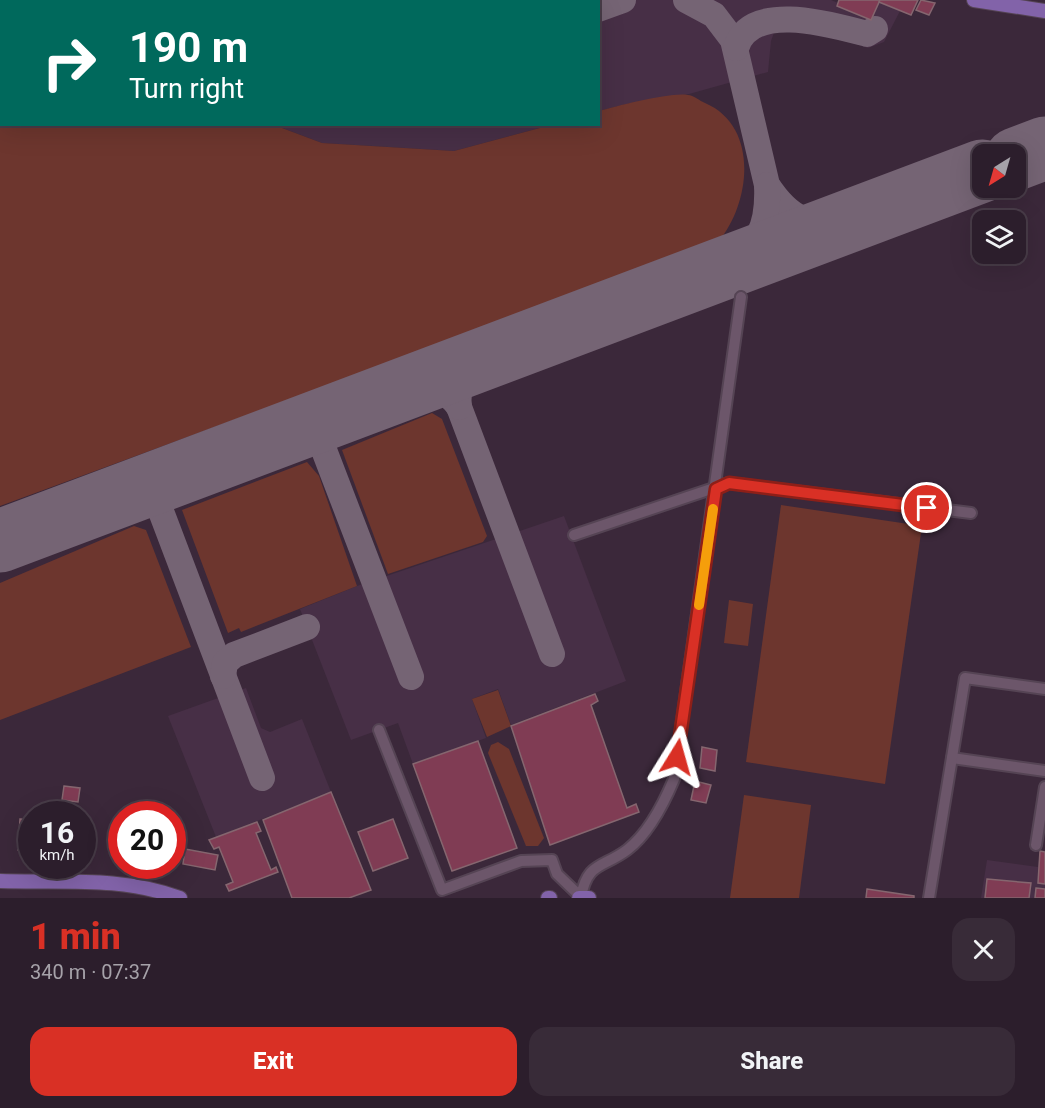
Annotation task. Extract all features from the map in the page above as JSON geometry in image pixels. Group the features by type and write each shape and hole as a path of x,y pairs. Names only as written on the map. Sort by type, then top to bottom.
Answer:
{"main road":[{"path":"974,0 1045,11"},
{"path":"0,880 119,882 154,889 180,898"},
{"path":"580,898 589,898"}],"street":[{"path":"580,898 584,879 598,866 628,849 665,801 674,779 741,297"},
{"path":"574,535 729,483 971,513"},
{"path":"929,898 965,678 1045,689"},
{"path":"379,730 442,890 520,861 552,860 557,874 580,898"},
{"path":"952,758 1045,771"},
{"path":"1036,845 1045,787"}],"shaded area":[{"path":"600,0 831,0 838,3 837,6 871,20 879,2 900,11 884,42 868,48 779,19 771,41 768,72 689,94 631,103 600,111"},
{"path":"690,95 722,114 734,129 742,146 743,186 730,225 719,241 0,506 0,126 277,126 322,143 454,151 547,126 600,126 600,111 657,97"},
{"path":"277,126 547,126 454,151 322,143"},
{"path":"432,413 442,419 487,536 483,542 388,574 342,450"},
{"path":"307,462 319,476 357,586 241,632 239,628 228,633 182,510"},
{"path":"781,505 922,526 885,784 746,762"},
{"path":"564,516 626,681 511,725 498,689 472,699 486,738 413,764 398,723 351,740 300,609 357,586"},
{"path":"134,526 146,530 191,647 0,720 0,583"},
{"path":"729,600 753,604 748,646 724,643"},
{"path":"246,688 261,728 270,732 302,719 331,792 216,837 168,716"},
{"path":"498,690 511,726 487,737 472,699"},
{"path":"498,742 509,749 544,838 538,846 526,846 488,753 491,745"},
{"path":"744,795 811,805 799,898 730,898"},
{"path":"1040,851 1045,851 1045,898 981,898 987,860 1038,867"}],"building":[{"path":"839,0 880,0 871,20 837,6"},
{"path":"880,0 918,0 911,15 879,2"},
{"path":"921,0 935,3 929,15 916,10"},
{"path":"595,694 598,701 591,705 627,808 636,804 639,812 550,845 511,726"},
{"path":"478,741 517,848 452,871 413,764"},
{"path":"702,747 717,750 715,771 700,768"},
{"path":"695,781 711,785 706,803 691,800"},
{"path":"64,786 80,788 78,801 62,800"},
{"path":"331,792 371,890 349,898 292,898 263,820"},
{"path":"393,819 408,858 373,871 358,832"},
{"path":"257,822 261,831 256,833 271,870 276,867 278,872 229,891 226,885 233,882 219,847 214,849 209,840"},
{"path":"186,849 218,855 215,870 186,865"},
{"path":"1040,851 1045,852 1045,884 1038,883"},
{"path":"987,879 1031,883 1029,898 985,898"},
{"path":"1036,888 1045,889 1045,898 1035,898"},
{"path":"867,889 914,896 914,898 866,898"}],"taxiway":[{"path":"600,8 623,0"},
{"path":"686,0 714,15 733,40 767,185 776,198 794,215 814,222 853,220"},
{"path":"736,48 744,33 758,24 775,20 814,22 867,34 875,29"},
{"path":"721,270 744,253 759,235 766,214 767,185"},
{"path":"459,407 459,392 464,379 485,359"},
{"path":"410,387 425,387 443,392 459,407 552,654"},
{"path":"314,424 411,677"},
{"path":"151,485 262,778"},
{"path":"223,676 225,663 234,655 307,627"}],"runway":[{"path":"1026,155 1045,148"},
{"path":"0,541 972,175"}],"slow traffic":[{"path":"699,605 713,509"}],"route":[{"path":"677,757 716,489 729,483 927,508"}]}
